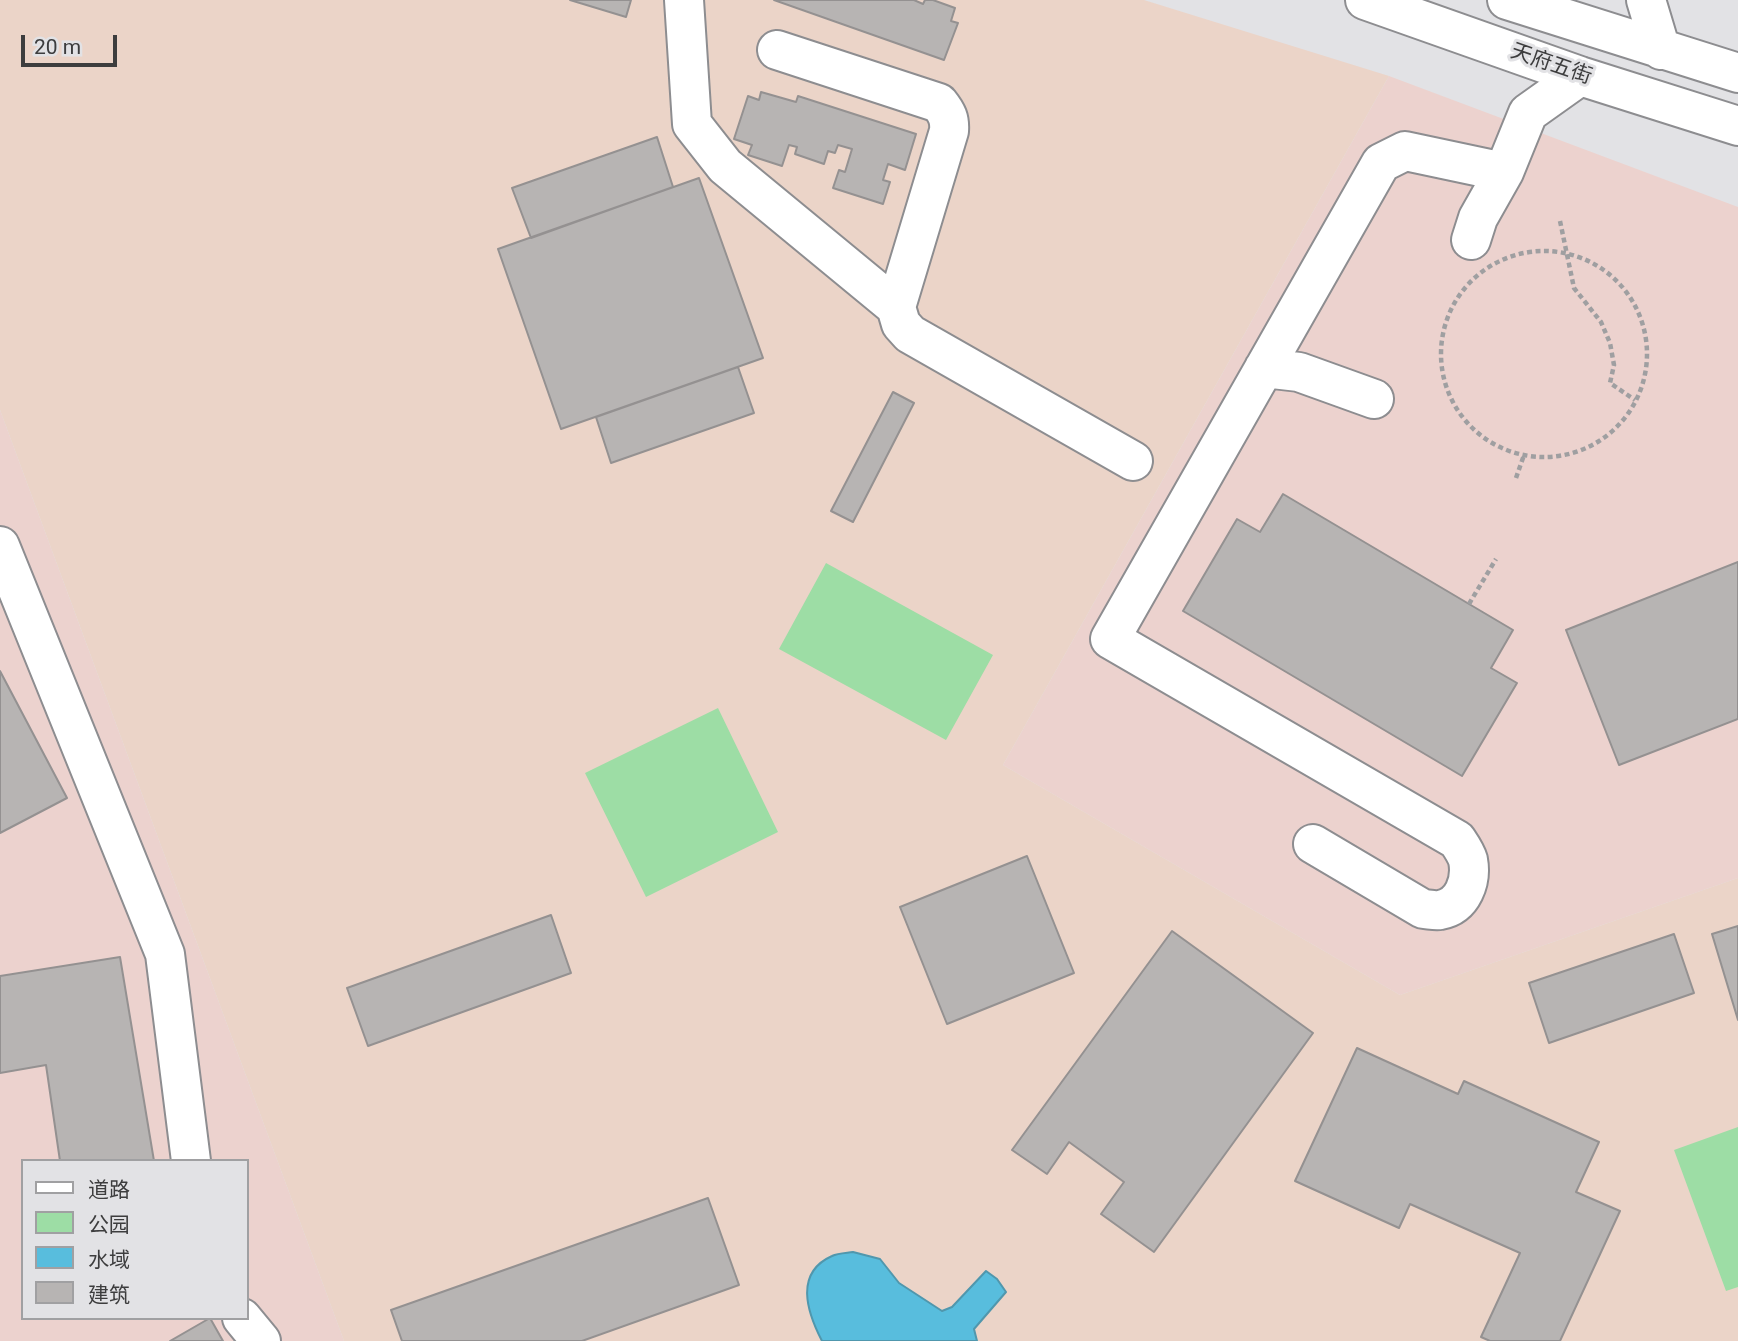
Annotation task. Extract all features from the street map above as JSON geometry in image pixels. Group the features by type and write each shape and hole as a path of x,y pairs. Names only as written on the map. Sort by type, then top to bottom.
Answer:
{"street":[{"path":"684,0 692,124 725,166 896,307"},
{"name":"天府五街","path":"1365,0 1580,76 1738,127"},
{"path":"1507,0 1738,73"},
{"path":"1646,0 1661,50"},
{"path":"777,50 939,103 946,112 949,131 896,307 901,324 910,334 1133,461"},
{"path":"1471,240 1478,218 1504,172 1528,113 1580,76"},
{"path":"1313,844 1423,909 1441,910 1456,904 1465,891 1470,876 1467,857 1457,840 1110,639 1381,163 1405,151 1504,172"},
{"path":"1264,368 1300,372 1374,398"},
{"path":"0,546 165,954 191,1159"},
{"path":"244,1320 261,1341"}],"path":[{"path":"1560,221 1574,288 1601,321 1610,343 1614,365 1610,383 1636,400"},
{"path":"1553,251 1579,256 1600,267 1619,282 1633,300 1643,322 1648,345 1647,369 1636,400 1629,413 1613,431 1594,444 1571,453 1548,457 1524,455 1499,446 1477,432 1460,413 1448,390 1441,365 1442,339 1449,314 1462,292 1480,273 1502,260 1527,252 1553,251"},
{"path":"1516,478 1524,455"},
{"path":"1469,604 1496,559"}],"shaded area":[{"path":"0,0 1144,0 1389,76 1003,765 1400,995 1738,878 1738,1341 344,1341 0,410"},
{"path":"1389,76 1738,207 1738,878 1400,995 1003,765"},
{"path":"0,410 344,1341 0,1341"}],"green space":[{"path":"826,563 993,655 946,740 779,649"},
{"path":"718,708 778,832 646,897 585,773"},
{"path":"1738,1127 1738,1287 1726,1291 1674,1150"}],"water":[{"path":"853,1252 880,1259 899,1283 942,1311 952,1307 986,1271 997,1279 1006,1292 974,1329 977,1341 822,1341 809,1306 808,1283 812,1272 820,1263 834,1255"}],"building":[{"path":"570,0 631,0 626,17"},
{"path":"774,0 914,0 923,4 925,0 933,0 955,8 951,21 958,23 944,60"},
{"path":"761,92 796,102 798,96 916,134 905,170 888,164 883,180 890,182 883,204 833,188 839,170 845,172 852,149 838,145 835,153 828,151 824,164 795,154 797,147 789,145 782,166 748,155 752,145 734,139 748,96 759,100"},
{"path":"657,137 673,187 531,238 512,188"},
{"path":"699,178 763,358 561,429 498,249"},
{"path":"738,367 754,413 611,463 596,417"},
{"path":"893,392 914,403 853,522 831,511"},
{"path":"1283,494 1513,630 1491,668 1517,683 1462,776 1183,611 1237,519 1260,532"},
{"path":"1738,562 1738,719 1619,765 1566,630"},
{"path":"0,671 67,798 0,833"},
{"path":"1027,856 1074,973 947,1024 900,907"},
{"path":"551,915 571,973 368,1046 347,988"},
{"path":"1738,926 1738,1020 1712,934"},
{"path":"1172,931 1313,1033 1154,1252 1101,1214 1124,1182 1069,1142 1047,1174 1012,1150"},
{"path":"1674,934 1694,993 1549,1043 1529,983"},
{"path":"120,957 154,1159 60,1159 46,1065 0,1073 0,976"},
{"path":"1357,1048 1458,1094 1464,1081 1599,1142 1576,1192 1620,1211 1560,1341 1490,1341 1481,1337 1520,1253 1410,1204 1399,1228 1295,1181"},
{"path":"708,1198 739,1285 582,1341 402,1341 391,1310"},
{"path":"211,1320 223,1341 170,1341"}]}
